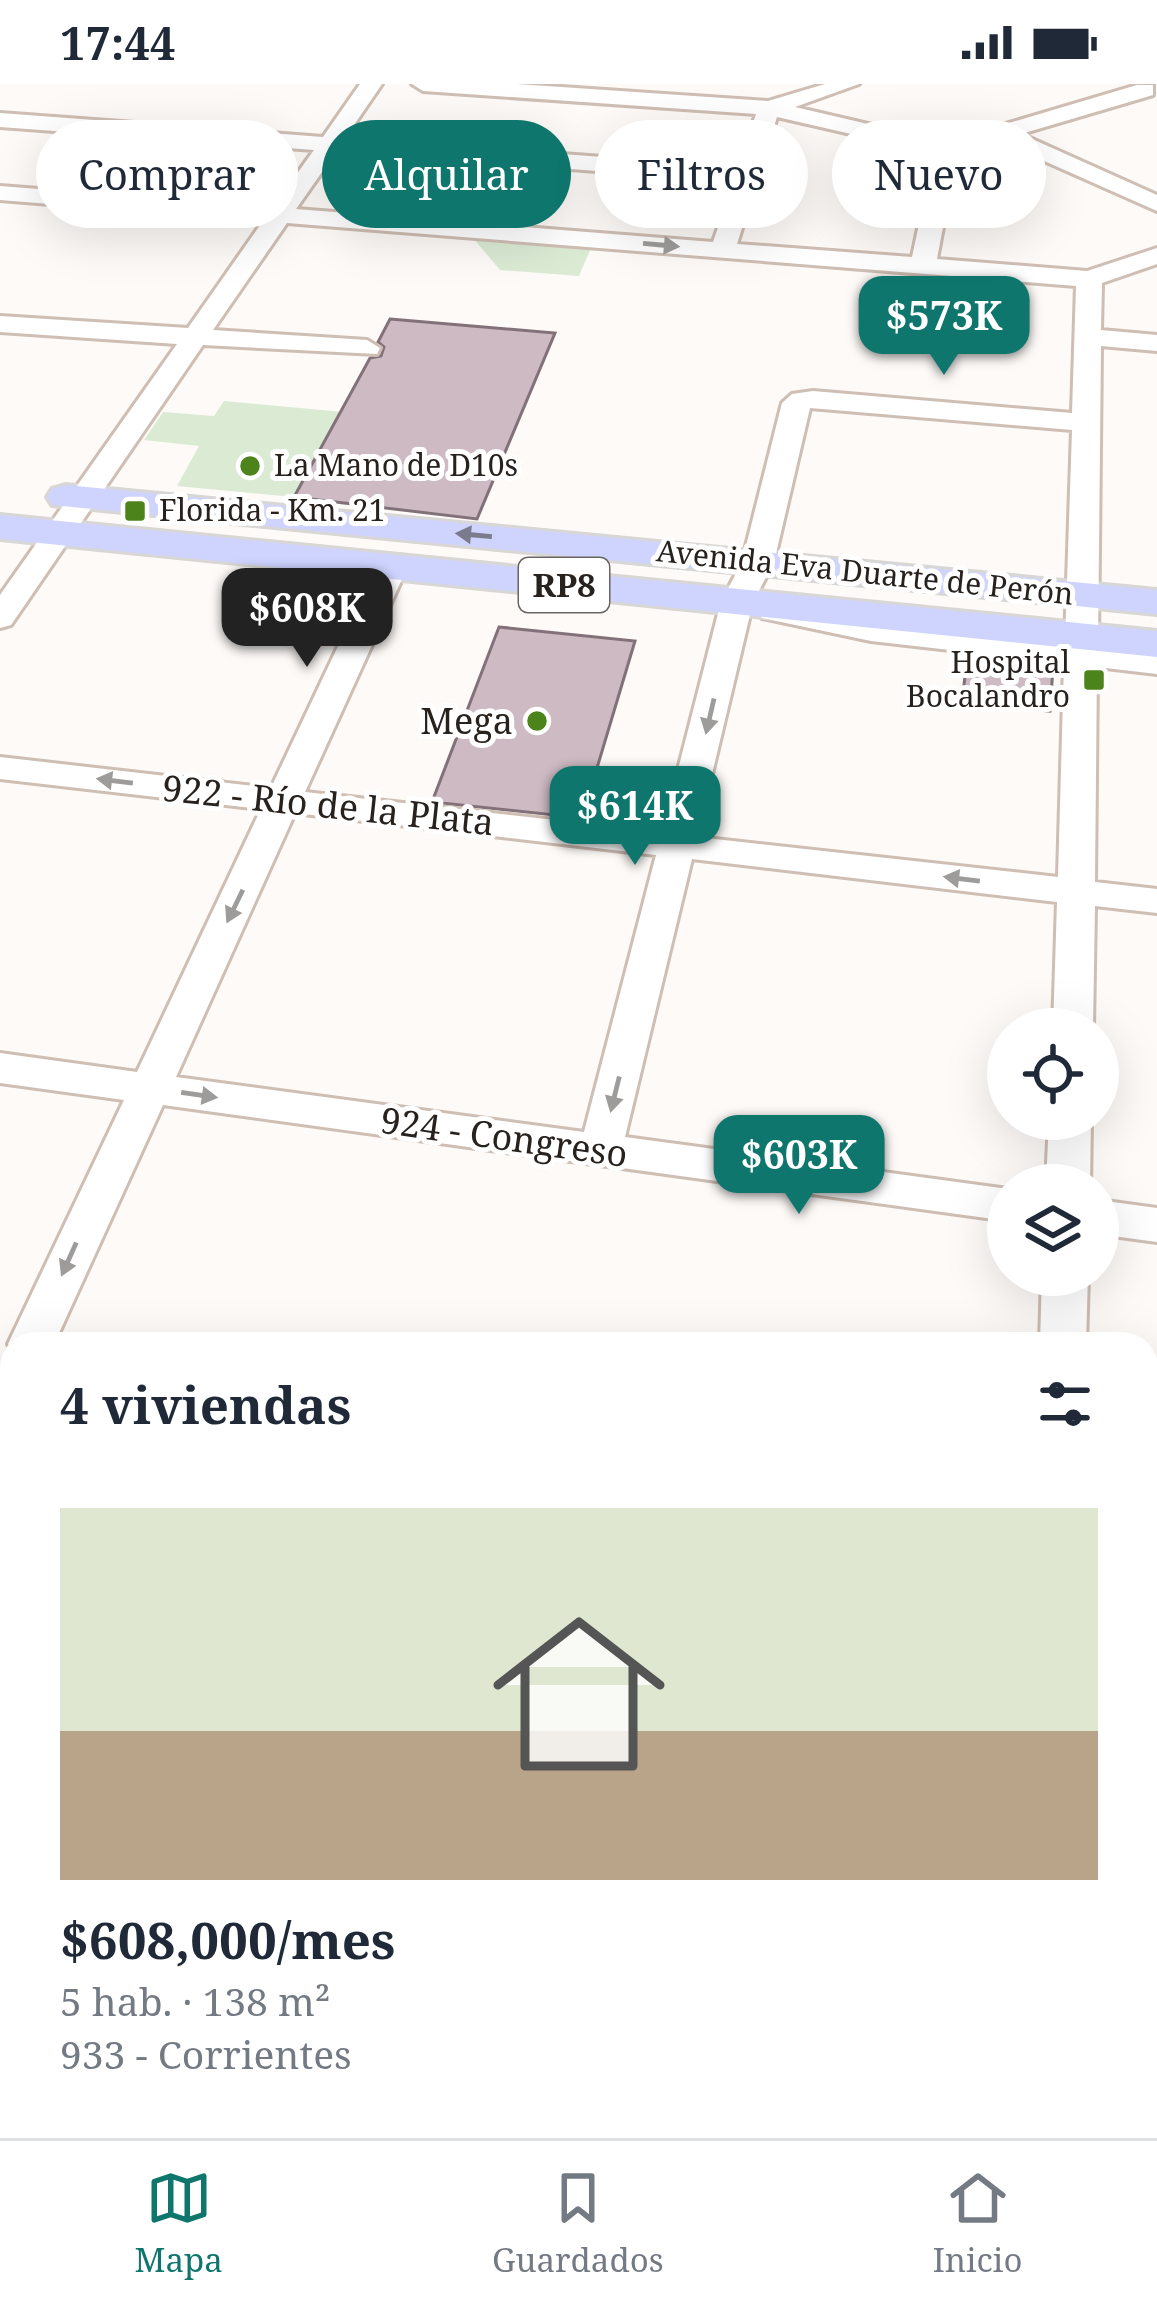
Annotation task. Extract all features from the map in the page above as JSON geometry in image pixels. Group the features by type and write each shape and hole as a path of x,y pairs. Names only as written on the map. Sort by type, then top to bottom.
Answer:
{"main road":[{"name":"Avenida Eva Duarte de Perón","path":"0,490 750,578 1157,644"},
{"name":"Avenida Eva Duarte de Perón","path":"0,527 392,568 870,581 920,578 1080,628 1157,602"}],"street":[{"path":"345,120 371,84"},
{"path":"423,84 772,106 832,121"},
{"path":"772,106 848,84"},
{"path":"1043,120 1145,89"},
{"path":"767,120 772,106"},
{"path":"0,120 322,143"},
{"path":"298,188 322,153"},
{"path":"1046,154 1157,204"},
{"path":"0,193 36,196"},
{"path":"298,215 1089,279 1157,256"},
{"path":"0,618 270,228"},
{"path":"723,250 730,228"},
{"path":"923,266 930,228"},
{"path":"1074,1008 1089,279"},
{"path":"0,324 367,348"},
{"path":"1091,337 1157,343"},
{"path":"601,1150 792,409 802,400 1088,423"},
{"path":"36,1332 392,568"},
{"name":"Avenida Eva Duarte de Perón","path":"1080,628 1157,664"},
{"name":"922 - Río de la Plata","path":"0,768 1157,902"},
{"name":"924 - Congreso","path":"0,1068 987,1202"},
{"path":"1119,1220 1157,1225"},
{"path":"1063,1332 1064,1296"}],"green space":[{"path":"473,238 591,248 579,276 500,270"},
{"name":"La Mano de D10s","path":"224,401 343,412 294,497 177,486 199,446 144,440 163,412 214,416"}],"building":[{"path":"390,319 555,333 477,519 294,497 370,358 381,356 384,347 378,342"},
{"name":"Mega","path":"499,627 635,641 582,818 432,802"},
{"path":"967,658 1053,668 1050,711 962,703"}],"place":[{"name":"La Mano de D10s","path":"250,466"},
{"name":"Florida - Km. 21","path":"135,511"},
{"name":"Hospital Bocalandro","path":"1094,680"},
{"name":"Mega","path":"537,721"}]}
